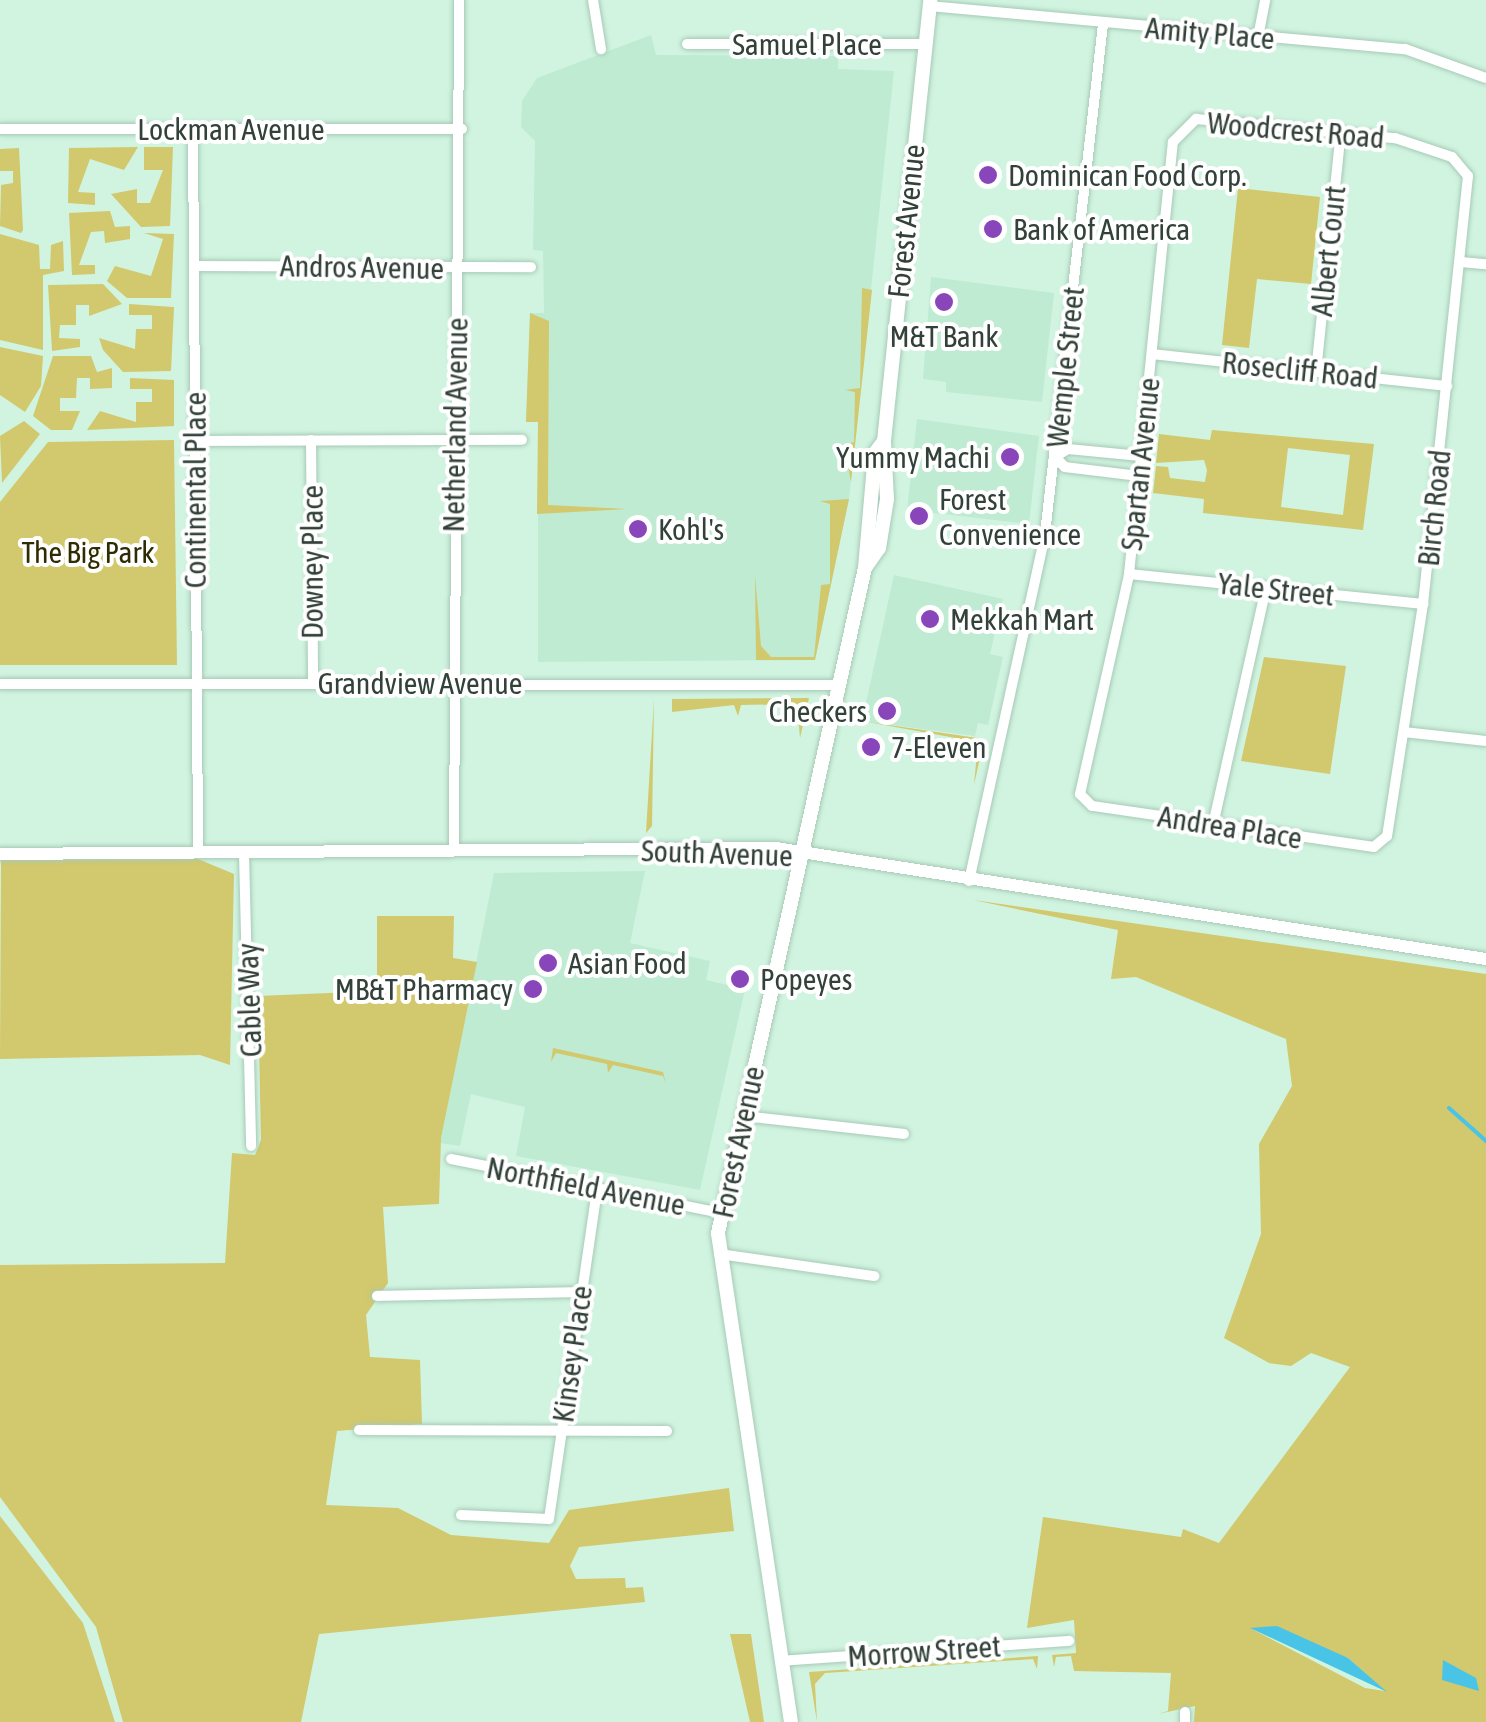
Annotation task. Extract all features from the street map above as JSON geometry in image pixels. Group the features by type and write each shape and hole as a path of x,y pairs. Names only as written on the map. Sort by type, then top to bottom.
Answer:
{"main road":[{"name":"Forest Avenue","path":"792,1722 719,1254 722,1213 865,568 875,452 884,441 930,3"}],"street":[{"name":"Netherland Avenue","path":"454,850 454,440 462,129 459,0"},
{"path":"593,0 601,49"},
{"path":"1258,37 1264,0"},
{"name":"Amity Place","path":"930,3 1103,24 1405,49 1486,78"},
{"name":"Wemple Street","path":"969,884 1030,621 1055,457 1103,24"},
{"name":"Samuel Place","path":"688,44 926,44"},
{"name":"Woodcrest Road","path":"1180,127 1196,119 1395,138 1465,168"},
{"name":"Spartan Avenue","path":"1082,799 1129,574 1180,127"},
{"name":"Continental Place","path":"192,128 198,852"},
{"name":"Lockman Avenue","path":"0,129 462,129"},
{"name":"Albert Court","path":"1316,372 1341,131"},
{"name":"Birch Road","path":"1380,844 1404,732 1423,604 1461,262 1465,168"},
{"path":"1461,262 1486,264"},
{"name":"Andros Avenue","path":"194,266 531,267"},
{"name":"Rosecliff Road","path":"1152,354 1447,386"},
{"name":"Downey Place","path":"311,440 313,683"},
{"path":"195,441 522,440"},
{"path":"1139,476 1065,468 1055,457 1068,449 1141,456"},
{"name":"Yale Street","path":"1129,574 1423,604"},
{"path":"1213,825 1266,587"},
{"name":"Grandview Avenue","path":"0,684 840,685"},
{"path":"1404,732 1486,741"},
{"name":"Andrea Place","path":"1082,799 1213,825 1380,844"},
{"name":"South Avenue","path":"0,854 454,850 802,854 969,884 1486,959"},
{"name":"Cable Way","path":"244,854 251,1146"},
{"path":"744,1116 904,1134"},
{"name":"Northfield Avenue","path":"451,1159 722,1213"},
{"name":"Kinsey Place","path":"461,1515 549,1519 598,1189"},
{"path":"719,1254 874,1276"},
{"path":"376,1296 580,1292"},
{"path":"359,1430 667,1430"},
{"name":"Morrow Street","path":"780,1661 1069,1641"}],"shaded area":[{"path":"651,35 656,55 838,56 838,69 894,71 849,499 815,660 538,662 538,422 526,422 530,313 544,313 543,251 533,250 535,141 521,127 522,101 537,78"},
{"path":"931,277 1054,293 1042,402 946,392 946,382 923,379"},
{"path":"917,419 1039,436 1029,524 907,510"},
{"path":"894,575 1003,599 990,654 1003,657 988,725 978,723 975,736 862,721"},
{"path":"645,871 630,943 710,961 706,980 745,989 700,1190 516,1156 525,1107 471,1094 460,1146 440,1143 494,873"}],"green space":[{"path":"138,147 124,170 90,159 78,192 95,193 95,205 68,203 69,148"},
{"path":"144,147 173,147 170,226 141,227 111,194 137,189 137,203 150,203 163,170 144,170"},
{"path":"19,148 21,233 0,226 1,185 13,183 13,171 0,171 0,149"},
{"path":"1238,188 1320,197 1311,284 1257,279 1249,348 1222,345"},
{"path":"110,211 115,227 130,226 130,239 105,243 104,231 91,232 79,265 95,265 95,274 72,275 69,213"},
{"path":"144,233 174,234 171,298 127,298 107,281 115,266 151,276 163,239"},
{"path":"0,234 39,245 40,269 50,269 51,245 63,241 64,271 43,275 43,350 0,340"},
{"path":"103,284 122,304 89,316 89,305 76,305 76,325 60,325 59,338 80,339 80,347 52,351 48,285"},
{"path":"862,288 872,290 851,482 844,445 854,442 855,392 845,390 860,388"},
{"path":"129,304 174,307 171,371 123,372 103,350 99,338 135,349 136,329 152,329 152,315 129,315"},
{"path":"530,313 549,321 548,505 627,509 537,514 538,422 526,422"},
{"path":"0,347 43,356 41,386 25,412 0,395"},
{"path":"53,356 91,356 97,372 112,368 112,388 90,389 90,378 77,378 76,398 60,398 60,411 80,411 72,430 51,430 33,416"},
{"path":"130,378 174,380 174,426 87,430 100,411 136,422 136,402 152,402 152,389 130,389"},
{"path":"24,421 40,434 2,483 0,436"},
{"path":"1212,430 1374,444 1363,530 1203,513 1204,499 1153,493 1156,466 1168,467 1170,478 1205,482 1207,470 1204,460 1156,463 1159,434 1210,440","holes":["1288,448 1350,455 1343,515 1281,507"]},
{"name":"The Big Park","path":"174,440 177,665 0,665 0,502 48,442"},
{"path":"849,499 815,660 756,660 755,575 761,646 771,657 814,657 821,585 830,584 830,504 820,501"},
{"path":"1264,657 1346,666 1330,774 1241,761"},
{"path":"809,698 800,738 797,704 741,705 738,716 734,705 672,712 672,699"},
{"path":"654,699 652,826 646,833"},
{"path":"862,721 984,739 974,785 978,742"},
{"path":"198,859 234,874 230,1065 200,1055 0,1059 1,860"},
{"path":"973,900 1486,974 1486,1722 1194,1722 1195,1706 1158,1714 1168,1711 1171,1673 1074,1671 1071,1656 1056,1657 1054,1667 1052,1655 1076,1653 1074,1620 1027,1628 1043,1517 1181,1537 1183,1529 1219,1543 1350,1367 1311,1353 1291,1366 1269,1363 1224,1338 1261,1234 1259,1144 1292,1086 1286,1039 1136,977 1111,979 1118,930","holes":["1252,1629 1348,1658 1385,1691 1365,1688"]},
{"path":"377,916 454,916 453,958 477,962 441,1138 439,1204 383,1207 388,1283 366,1315 370,1357 420,1360 422,1424 337,1431 326,1505 398,1508 451,1535 549,1543 569,1510 729,1488 734,1531 579,1547 570,1566 576,1579 625,1578 626,1588 643,1587 645,1602 319,1634 301,1722 123,1722 96,1627 0,1497 0,1265 225,1263 232,1153 255,1155 261,1140 258,996 377,991"},
{"path":"553,1048 663,1072 666,1084 663,1076 613,1065 608,1073 607,1064 556,1053 551,1062"},
{"path":"0,1516 83,1623 115,1722 0,1722"},
{"path":"730,1634 751,1634 764,1722 750,1722"},
{"path":"1038,1656 1037,1669 1033,1659 825,1673 815,1684 817,1722 809,1672"}],"water":[{"path":"1277,1626 1348,1658 1387,1692 1250,1628"},
{"path":"1443,1660 1476,1678 1479,1691 1442,1680"}],"waterway":[{"path":"1449,1108 1486,1141"}],"place":[{"name":"Dominican Food Corp.","path":"988,175"},
{"name":"Bank of America","path":"993,229"},
{"name":"M&T Bank","path":"944,302"},
{"name":"Yummy Machi","path":"1010,457"},
{"name":"Forest Convenience","path":"919,516"},
{"name":"Kohl's","path":"638,529"},
{"name":"Mekkah Mart","path":"930,619"},
{"name":"Checkers","path":"887,711"},
{"name":"7-Eleven","path":"871,747"},
{"name":"Asian Food","path":"548,963"},
{"name":"Popeyes","path":"740,979"},
{"name":"MB&T Pharmacy","path":"533,989"}]}
